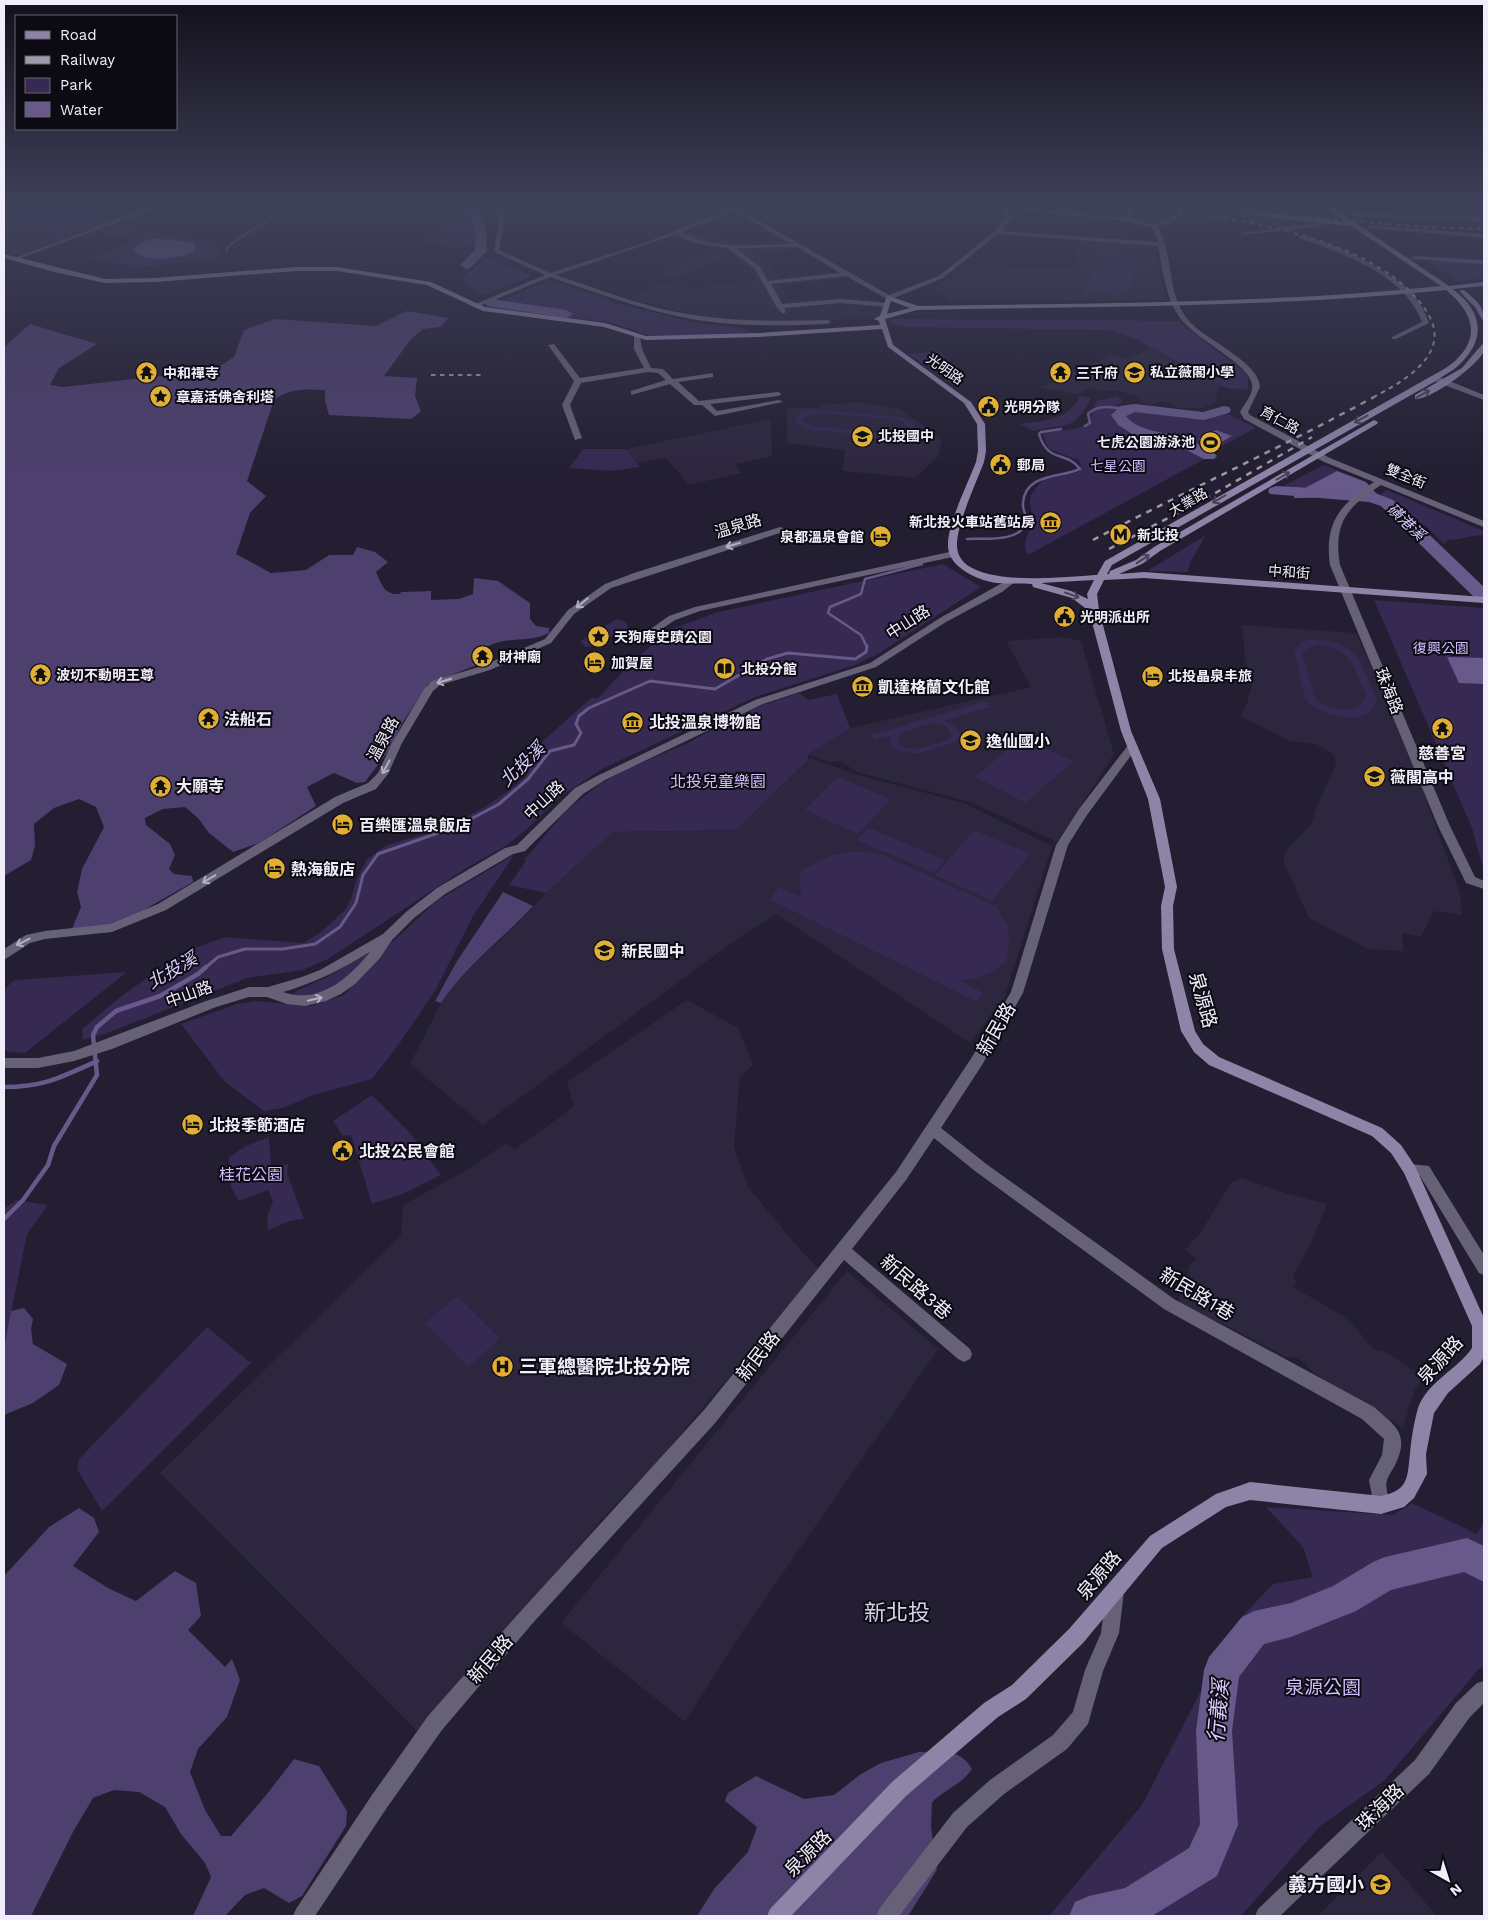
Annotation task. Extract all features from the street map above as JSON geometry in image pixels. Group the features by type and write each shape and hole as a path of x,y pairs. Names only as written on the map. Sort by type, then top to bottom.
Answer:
{"street":[{"path":"457,295 493,311 605,325 637,336 712,336 833,330 883,323 917,308"},
{"path":"478,304 501,295"},
{"path":"611,295 687,316 749,324 837,321"},
{"path":"773,295 789,324"},
{"path":"877,295 888,302"},
{"path":"888,302 904,295"},
{"name":"育仁路","path":"1172,295 1174,303 1188,325 1225,351 1250,372 1256,385 1244,412 1247,417 1318,455"},
{"path":"779,306 841,301 888,302 917,308 1295,300 1370,295"},
{"path":"1394,338 1426,323 1421,307 1409,295"},
{"name":"大業路","path":"1099,579 1108,563 1434,378 1457,363 1474,341 1474,319 1462,299 1456,295"},
{"path":"1465,295 1478,306 1484,318"},
{"path":"883,323 888,302"},
{"path":"873,319 883,323"},
{"path":"828,322 833,330"},
{"name":"光明路","path":"883,323 890,346 967,402 980,424 982,451 980,462 953,545"},
{"path":"637,336 638,349 648,370"},
{"name":"大業路","path":"1099,579 1139,562 1157,549 1445,382 1482,356 1484,344"},
{"path":"552,345 578,381"},
{"path":"578,381 648,370 660,371 697,403 778,398 715,414 705,404"},
{"path":"634,394 672,381 710,376"},
{"path":"1434,378 1484,398"},
{"path":"578,381 566,405 578,438"},
{"name":"雙全街","path":"1318,455 1484,524"},
{"name":"珠海路","path":"1382,481 1352,502 1340,516 1332,540 1335,565 1444,826 1470,880 1484,885"},
{"name":"溫泉路","path":"4,955 26,940 45,935 112,928 162,907 339,800 372,786 383,774 397,743 429,689 436,683 486,668 548,641 571,612 608,586 780,530"},
{"path":"647,635 672,618 698,609 953,545 960,564 980,575 992,579 1028,583 1075,596 1088,602 1094,610"},
{"name":"中和街","path":"1099,579 1144,575 1481,600"},
{"path":"1011,581 1099,579"},
{"name":"泉源路","path":"777,1916 899,1789 990,1710 1019,1692 1076,1636 1156,1542 1222,1500 1250,1491 1381,1505 1398,1501 1408,1492 1418,1474 1418,1454 1426,1410 1442,1386 1474,1359 1480,1350 1480,1326 1410,1170 1392,1143 1377,1132 1214,1060 1204,1054 1193,1043 1188,1031 1168,949 1167,906 1171,887 1154,799 1126,731 1094,610 1092,594 1099,579"},
{"name":"中山路","path":"4,1064 38,1063 74,1056 107,1045 210,1004 249,992 268,992 306,981 324,973 386,937 441,891 509,851 521,848 580,791 601,778 759,702 873,665 943,620 999,590 1011,581"},
{"name":"新民路","path":"303,1916 384,1794 435,1723 526,1618 710,1416 901,1176 977,1061 1017,993 1062,845 1083,812 1133,746"},
{"path":"268,992 283,999 307,1001 343,989 374,958 386,937"},
{"name":"新民路1巷","path":"932,1129 980,1167 1169,1304 1368,1413 1393,1436 1390,1457 1378,1480 1381,1505"},
{"path":"1410,1170 1424,1170 1484,1268"},
{"name":"新民路3巷","path":"842,1249 964,1354"},
{"path":"886,1916 960,1820 997,1787 1060,1742 1081,1717 1094,1670 1110,1633 1115,1589"},
{"name":"珠海路","path":"1265,1916 1422,1767 1463,1710 1484,1690"}],"shaded area":[{"path":"637,295 786,295 789,300 842,296 885,302 880,318 775,322 716,318 681,312 633,299 632,297"},
{"path":"946,295 1165,295 1166,300 948,302"},
{"path":"407,311 449,318 440,327 423,329 411,339 384,376 417,378 415,396 421,411 411,419 329,415 325,401 325,390 292,391 274,400 247,481 266,496 250,513 236,554 271,573 306,570 329,555 353,555 357,547 375,552 388,562 376,572 387,591 400,594 401,592 431,591 431,600 459,599 473,594 474,578 498,581 530,603 530,619 536,626 549,628 549,633 530,639 502,641 493,644 475,657 477,665 428,684 403,722 389,750 365,782 357,783 334,773 307,787 316,806 259,843 233,852 209,833 198,818 185,807 163,809 145,818 146,825 170,844 175,855 169,869 174,874 192,876 193,882 142,911 105,926 72,929 81,907 77,892 82,869 104,827 96,807 79,799 54,808 34,824 35,846 31,860 4,876 4,347 30,324 97,344 59,368 50,385 63,387 214,370 234,357 244,330 275,319 376,326"},
{"name":"私立薇閣小學","path":"1151,349 1219,385 1215,403 1202,408 1179,408 1166,401 1147,405 1135,395 1120,391 1099,391 1093,387 1077,394 1040,388 1111,355 1126,359"},
{"name":"北投國中","path":"860,402 899,409 923,425 942,441 937,458 915,478 843,471 845,450 787,443 787,408 820,408 821,405"},
{"path":"771,419 772,456 735,464 742,473 689,485 666,458 637,463 626,449"},
{"name":"薇閣高中","path":"1242,625 1356,633 1410,754 1460,893 1462,915 1436,911 1432,914 1421,937 1402,933 1404,951 1368,949 1309,918 1283,861 1288,848 1312,823 1317,805 1336,765 1334,755 1316,744 1290,741 1240,716 1246,706 1252,685 1245,660"},
{"name":"逸仙國小","path":"1063,637 1081,641 1114,754 1057,842 970,802 856,772 841,761 828,762 808,755 850,728 1031,687 1006,641"},
{"name":"新民國中","path":"810,758 855,774 964,803 1052,846 1005,996 970,1043 776,914 740,937 483,1125 410,1064 441,1003 455,981 510,931 546,893 613,832 736,830"},
{"path":"503,892 533,906 461,977 441,1003 435,1001 457,961"},
{"name":"三軍總醫院北投分院","path":"687,1000 738,1028 753,1065 740,1077 734,1147 748,1187 802,1252 820,1270 656,1463 603,1518 418,1732 160,1473 401,1235 403,1205 462,1173 506,1143 515,1149 564,1114 574,1106 567,1082"},
{"path":"1242,1178 1288,1194 1327,1204 1311,1243 1294,1274 1293,1278 1297,1281 1293,1287 1342,1315 1358,1330 1367,1343 1379,1352 1381,1349 1424,1377 1415,1389 1403,1428 1312,1372 1305,1363 1295,1357 1288,1358 1225,1325 1177,1305 1190,1265 1196,1259 1185,1250 1200,1233 1231,1183"},
{"path":"847,1271 938,1349 738,1638 685,1722 561,1623"},
{"path":"24,1308 33,1319 31,1329 33,1344 67,1364 59,1385 33,1403 4,1415 4,1348 11,1311"},
{"path":"79,1508 94,1518 99,1532 73,1566 108,1588 136,1601 175,1571 196,1583 201,1616 188,1630 225,1667 232,1659 240,1680 227,1717 198,1749 190,1772 205,1810 221,1836 231,1836 294,1759 319,1766 347,1811 346,1826 302,1896 289,1903 264,1888 245,1895 225,1916 193,1916 211,1877 205,1863 181,1834 165,1807 139,1792 114,1790 93,1798 73,1832 31,1916 4,1916 4,1576 49,1527"},
{"path":"919,1752 956,1754 967,1762 972,1769 963,1779 932,1802 931,1827 937,1870 908,1916 697,1916 714,1889 748,1852 757,1827 725,1801 728,1793 756,1776 804,1799 834,1795 861,1774 881,1763"},
{"name":"義方國小","path":"1382,1852 1437,1916 1318,1916"}],"green space":[{"path":"514,295 593,295 616,302 613,304 621,304 691,322 742,328 747,331 740,335 649,335 610,322 566,317 572,311 497,302"},
{"path":"890,320 1178,321 1243,371 1248,377 1248,390 1219,385 1136,339 1110,330 910,327 892,325"},
{"path":"939,351 947,360 925,365 908,354"},
{"path":"1080,396 1091,398 1078,417 1068,425 1033,431 1020,424 1047,420 1062,415 1075,404"},
{"name":"七星公園","path":"1117,396 1123,401 1117,405 1112,416 1117,424 1124,429 1131,433 1179,443 1208,457 1028,555 1025,543 1032,521 1030,500 1033,492 1043,480 1079,472 1081,464 1078,460 1049,449 1042,433 1079,428 1092,417 1096,401"},
{"path":"1133,407 1149,412 1206,418 1228,414 1256,428 1212,451 1181,437 1147,431 1134,425 1123,416 1125,410"},
{"path":"813,410 902,417 913,422 915,429 908,435 894,437 811,430 796,423 795,419 800,413","holes":["818,413 897,419 904,422 908,428 897,433 885,433 812,426 802,421 805,416"]},
{"path":"583,449 626,449 640,467 611,471 569,468"},
{"path":"1323,465 1366,482 1360,486 1282,487"},
{"path":"1387,490 1484,531 1484,535 1448,540 1444,544 1428,528 1380,495"},
{"path":"1206,535 1190,563 1188,572 1147,571"},
{"path":"943,564 981,587 876,655 855,665 755,697 600,770 561,796 527,829 507,845 468,867 328,959 303,970 247,978 105,1034 83,1040 82,1029 119,998 155,972 195,948 225,937 303,943 320,933 345,910 367,859 387,845 435,831 457,822 485,807 508,791 526,776 543,741 591,698 598,698 631,663 669,630 718,612"},
{"name":"復興公園","path":"1374,600 1484,609 1484,871 1472,828"},
{"name":"天狗庵史蹟公園","path":"617,619 627,623 628,628 594,646 585,647 580,641"},
{"path":"1308,640 1325,641 1338,643 1348,648 1361,664 1377,701 1372,710 1354,718 1343,717 1321,711 1305,699 1294,651 1301,642","holes":["1319,645 1339,651 1350,661 1366,694 1363,701 1351,709 1336,709 1316,700 1302,654 1306,649"]},
{"name":"北投兒童樂園","path":"799,693 808,700 837,694 850,728 808,755 808,760 736,830 613,832 546,893 509,885 526,861 524,860 567,810 600,784 627,769 688,743 760,706"},
{"path":"985,701 991,707 944,721 956,727 960,733 958,739 953,743 917,754 899,751 891,747 890,736 875,740 871,735","holes":["937,723 948,729 951,734 950,739 913,749 900,745 897,740 901,733"]},
{"path":"1022,737 1073,761 1026,803 975,777"},
{"path":"838,777 891,799 858,834 805,810"},
{"path":"869,828 945,860 934,873 857,840"},
{"path":"974,830 1030,854 992,901 935,875"},
{"path":"855,851 881,854 997,907 1008,927 1009,945 1007,961 985,975 960,980 983,993 977,1002 769,899 779,887 802,897 799,878 803,869 832,855"},
{"path":"514,855 473,916 435,991 399,1044 372,1079 313,1095 283,1108 264,1111 225,1082 181,1024 237,1004 256,1001 311,1006 344,995 392,942 438,900"},
{"path":"368,954 367,959 350,976 336,986 320,993 296,996 294,994 296,991 327,977"},
{"path":"127,972 25,1053 4,1051 4,989 15,980"},
{"path":"372,1095 411,1134 441,1175 403,1194 372,1204 351,1135 343,1136 333,1121"},
{"name":"桂花公園","path":"269,1137 271,1166 288,1164 287,1173 304,1219 290,1221 268,1230 267,1216 273,1202 268,1190 239,1201 231,1187 229,1157 246,1146"},
{"path":"16,1200 48,1205 27,1234 4,1348 4,1209"},
{"path":"457,1296 500,1339 468,1367 425,1323"},
{"path":"207,1327 251,1363 102,1511 77,1469 79,1459"},
{"name":"泉源公園","path":"1412,1503 1477,1534 1484,1521 1484,1668 1479,1669 1384,1781 1320,1826 1241,1916 1049,1916 1142,1805 1236,1623 1273,1584 1313,1577 1303,1547 1266,1507 1393,1515"}],"water":[{"path":"1216,430 1232,436 1215,446 1198,439"},
{"path":"1337,471 1366,482 1376,493 1384,498 1377,501 1347,496 1294,498 1294,487 1305,488"},
{"path":"1447,657 1484,658 1484,684 1459,683"}],"waterway":[{"name":"磺港溪","path":"491,303 567,314"},
{"name":"北投溪","path":"1085,426 1090,423 1088,414 1096,409 1101,407 1125,409"},
{"name":"磺港溪","path":"1209,456 1185,443 1137,431 1123,422 1118,415 1125,409 1135,408 1204,416 1224,410"},
{"name":"北投溪","path":"967,539 1001,538 1017,533 1023,529 1027,522 1023,503 1025,493 1030,486 1045,478 1080,469 1075,463 1047,449 1039,434 1041,432 1061,429"},
{"name":"磺港溪","path":"1276,491 1372,497 1387,503 1484,597"},
{"name":"北投溪","path":"867,647 861,635 828,613 830,607 861,594 865,579 922,564"},
{"name":"北投溪","path":"205,968 218,957 245,949 283,949 315,944 340,927 356,903 363,875 378,854 458,826 499,804 528,779 550,751 574,745 581,733 576,724 579,716 589,708 650,681 715,689 767,659 788,653 855,659 866,652 867,647"},
{"name":"北投溪","path":"96,1062 93,1035 97,1027 116,1011 160,996 198,974 206,967"},
{"name":"北投溪","path":"4,1087 42,1083 96,1062"},
{"name":"北投溪","path":"4,1219 23,1200 48,1165 54,1146 97,1075 96,1062"},
{"name":"行義溪","path":"1089,1916 1132,1906 1203,1862 1219,1825 1214,1731 1222,1670 1254,1629 1291,1620 1344,1599 1385,1574 1467,1555 1484,1565"}],"railway":[{"path":"1372,398 1411,374 1422,364 1430,352 1434,339 1433,325 1425,309 1412,295"},
{"path":"431,375 483,375"},
{"path":"1093,540 1374,397"},
{"path":"1109,549 1212,495 1312,437"}],"place":[{"name":"私立薇閣小學","path":"1134,372"},
{"name":"中和禪寺","path":"147,373"},
{"name":"三千府","path":"1060,373"},
{"name":"章嘉活佛舍利塔","path":"160,397"},
{"name":"光明分隊","path":"988,407"},
{"name":"北投國中","path":"862,436"},
{"name":"七虎公園游泳池","path":"1211,442"},
{"name":"郵局","path":"1001,465"},
{"name":"新北投火車站舊站房","path":"1051,522"},
{"name":"新北投","path":"1121,535"},
{"name":"泉都溫泉會館","path":"880,537"},
{"name":"光明派出所","path":"1064,617"},
{"name":"天狗庵史蹟公園","path":"598,637"},
{"name":"財神廟","path":"483,657"},
{"name":"加賀屋","path":"595,663"},
{"name":"北投分館","path":"725,669"},
{"name":"波切不動明王尊","path":"40,675"},
{"name":"北投晶泉丰旅","path":"1152,676"},
{"name":"凱達格蘭文化館","path":"862,687"},
{"name":"法船石","path":"208,719"},
{"name":"北投溫泉博物館","path":"633,722"},
{"name":"慈善宮","path":"1442,729"},
{"name":"逸仙國小","path":"970,741"},
{"name":"薇閣高中","path":"1374,777"},
{"name":"大願寺","path":"160,786"},
{"name":"百樂匯溫泉飯店","path":"343,825"},
{"name":"熱海飯店","path":"275,869"},
{"name":"新民國中","path":"605,951"},
{"name":"北投季節酒店","path":"193,1125"},
{"name":"北投公民會館","path":"343,1151"},
{"name":"三軍總醫院北投分院","path":"503,1366"},
{"name":"義方國小","path":"1380,1884"}],"district":[{"name":"新北投","path":"897,1612"}]}
